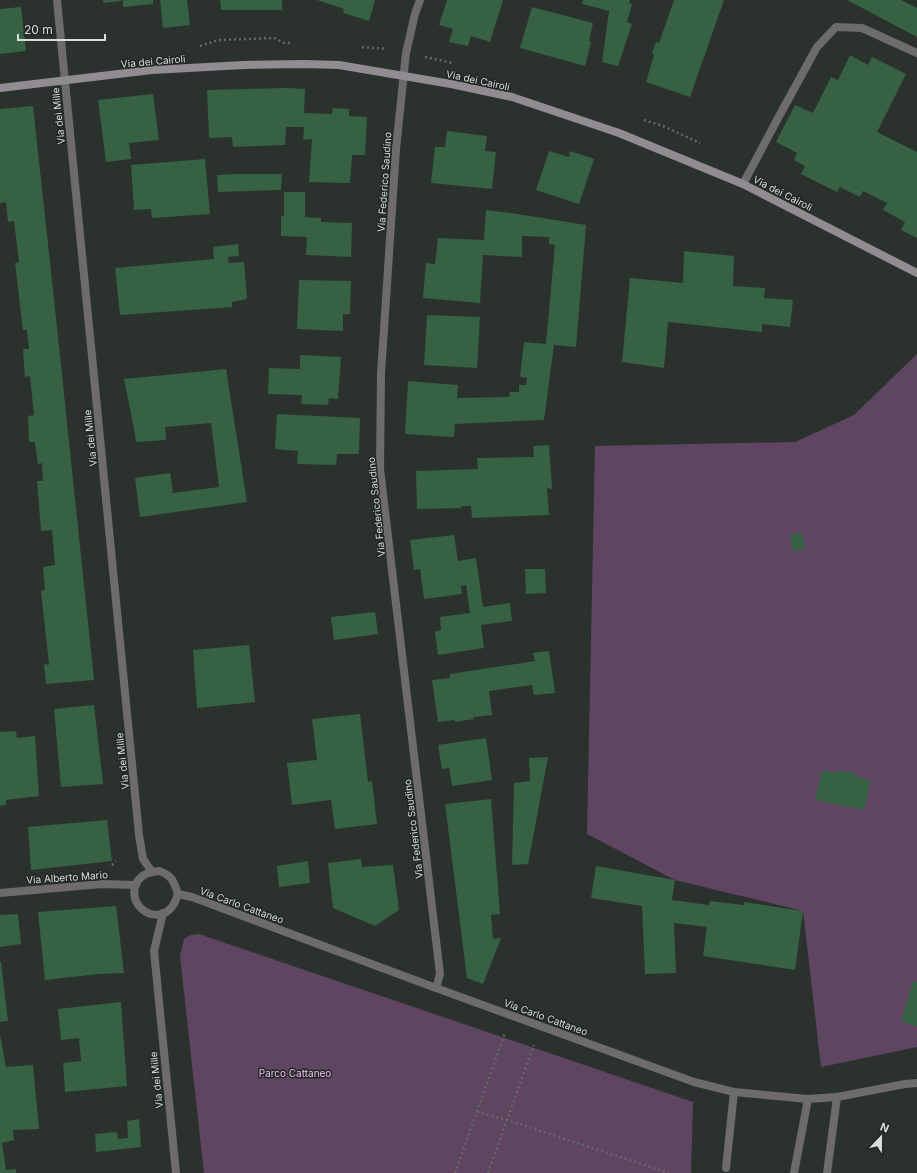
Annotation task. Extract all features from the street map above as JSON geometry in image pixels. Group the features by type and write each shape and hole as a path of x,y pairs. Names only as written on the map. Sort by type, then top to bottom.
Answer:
{"street":[{"name":"Via dei Mille","path":"57,0 139,835 143,859 152,872"},
{"name":"Via Federico Saudino","path":"420,0 406,53 396,156 381,374 380,470 440,974 436,988"},
{"path":"744,184 817,47 836,27 862,28 917,53"},
{"name":"Via dei Cairoli","path":"0,88 152,70 252,64 340,65 451,84 512,97 619,133 744,184 917,273"},
{"path":"158,871 165,873 175,883 178,894 172,907 163,914 150,914 144,912 139,907 134,896 134,890 140,878 145,874 152,872 158,871"},
{"name":"Via Alberto Mario","path":"0,893 102,884 136,885"},
{"name":"Via Carlo Cattaneo","path":"178,894 192,897 694,1082 734,1092 808,1099 837,1097 917,1083"},
{"name":"Via dei Mille","path":"163,914 154,951 176,1173"},
{"path":"726,1168 734,1092"},
{"path":"826,1173 837,1097"},
{"path":"794,1173 808,1099"}],"path":[{"path":"455,1173 505,1032"},
{"path":"488,1173 535,1042"},
{"path":"477,1112 507,1120 669,1173"}],"green space":[{"path":"917,354 917,1047 821,1067 803,911 675,880 587,834 595,446 795,442 854,415"},
{"name":"Parco Cattaneo","path":"199,934 693,1102 691,1173 204,1173 180,956 184,939 190,935"}],"building":[{"path":"103,0 121,0 121,1 103,3"},
{"path":"123,0 153,0 153,4 123,7"},
{"path":"160,0 187,0 190,25 163,28"},
{"path":"220,0 282,0 282,10 221,10"},
{"path":"317,0 375,0 369,21 343,13 344,9"},
{"path":"447,0 503,0 490,42 471,36 468,46 449,42 453,29 439,25"},
{"path":"583,0 630,0 629,3 632,4 627,22 632,24 618,66 602,62 609,11 582,4"},
{"path":"674,0 724,0 690,97 646,82 654,55 652,54 656,42 659,43"},
{"path":"847,0 901,0 917,8 917,37"},
{"path":"21,7 26,51 0,54 0,9"},
{"path":"532,7 593,23 589,41 591,42 585,66 520,48"},
{"path":"850,55 868,65 872,57 906,74 877,132 917,152 917,238 901,230 905,222 883,210 887,203 863,191 860,197 840,187 837,192 801,174 805,166 794,160 797,153 776,142 795,105 813,113 831,77 838,80"},
{"path":"305,89 304,113 332,114 333,108 349,109 349,116 367,117 365,155 352,155 350,183 309,182 312,139 303,140 304,127 286,127 285,145 233,147 232,137 209,138 207,90"},
{"path":"153,94 159,140 129,143 131,159 106,162 98,100"},
{"path":"33,106 94,680 46,684 44,664 49,665 41,591 45,590 43,567 55,565 52,530 41,531 37,481 43,481 42,463 38,464 35,442 29,442 28,416 34,415 30,376 25,377 23,349 29,349 27,330 23,330 15,263 19,262 14,221 8,222 6,202 0,203 0,109"},
{"path":"447,131 487,136 485,151 496,152 492,189 431,183 435,147 445,147"},
{"path":"549,151 569,157 570,151 594,159 579,204 536,190"},
{"path":"205,159 210,214 152,218 151,209 134,210 131,165"},
{"path":"282,174 281,190 218,192 217,175"},
{"path":"284,192 305,192 305,217 321,218 321,222 352,223 351,257 306,255 307,237 281,236 281,216 284,216"},
{"path":"486,210 586,225 576,347 554,345 544,420 455,424 454,437 405,434 408,381 458,385 457,398 509,397 510,392 519,392 519,385 526,385 527,378 520,377 524,342 546,344 555,245 549,244 549,237 522,236 522,257 483,255 480,303 423,298 426,263 435,264 438,238 484,240"},
{"path":"238,244 239,256 228,257 229,263 244,262 247,299 232,302 232,307 120,315 115,268 214,259 213,247"},
{"path":"684,251 734,256 733,286 765,288 764,298 793,300 790,327 762,324 762,332 668,322 664,368 622,362 630,278 683,283"},
{"path":"299,280 351,281 350,314 343,314 343,331 297,329"},
{"path":"427,315 480,317 477,368 424,365"},
{"path":"300,355 341,357 338,399 329,398 328,405 301,404 302,395 268,394 269,368 300,369"},
{"path":"226,369 247,502 140,517 135,478 170,473 173,493 219,487 211,423 165,427 166,440 136,442 124,379"},
{"path":"277,414 360,418 359,454 337,454 336,465 297,464 298,451 275,449"},
{"path":"549,445 552,489 547,488 549,515 472,518 471,506 461,506 461,508 417,509 416,471 478,469 477,458 534,457 533,446"},
{"path":"802,533 805,549 793,551 790,535"},
{"path":"454,535 458,561 476,558 483,607 510,603 512,621 481,625 484,648 438,655 435,632 441,630 440,617 470,613 466,585 461,586 462,594 424,599 420,569 414,570 410,540"},
{"path":"525,569 545,569 546,593 526,594"},
{"path":"375,612 378,634 334,640 331,617"},
{"path":"249,645 255,702 197,708 193,650"},
{"path":"549,651 555,693 534,695 532,685 489,691 492,715 473,717 474,719 455,722 455,720 438,722 432,680 450,678 450,674 535,661 533,653"},
{"path":"94,705 103,784 61,787 54,709"},
{"path":"360,714 368,782 372,781 377,824 335,829 331,800 292,805 287,763 317,760 312,719"},
{"path":"16,731 17,738 35,736 39,796 6,800 6,805 0,806 0,732"},
{"path":"486,738 492,780 452,786 449,768 442,769 438,745"},
{"path":"548,757 528,864 512,865 514,783 530,781 529,758"},
{"path":"822,770 838,773 838,770 856,773 856,777 871,780 864,810 815,800"},
{"path":"491,799 500,914 491,915 493,939 501,938 483,984 467,978 445,804"},
{"path":"107,820 112,861 31,870 28,827"},
{"path":"361,859 362,867 393,865 399,910 375,926 333,908 328,863"},
{"path":"308,861 310,883 279,887 277,866"},
{"path":"596,866 675,880 672,900 709,905 710,901 744,905 744,902 803,911 795,970 703,956 707,927 674,923 676,973 645,974 642,906 591,898"},
{"path":"116,906 124,973 98,974 45,980 38,912"},
{"path":"18,914 21,944 0,947 0,915"},
{"path":"0,962 8,1021 0,1022"},
{"path":"913,981 917,982 917,1027 901,1021"},
{"path":"121,1002 127,1086 65,1092 63,1063 81,1061 79,1038 61,1040 58,1009"},
{"path":"0,1035 6,1067 33,1065 39,1129 13,1130 14,1140 2,1143 6,1170 16,1169 16,1173 0,1173"},
{"path":"139,1119 141,1147 96,1152 95,1134 117,1132 118,1139 128,1138 127,1121"}]}
